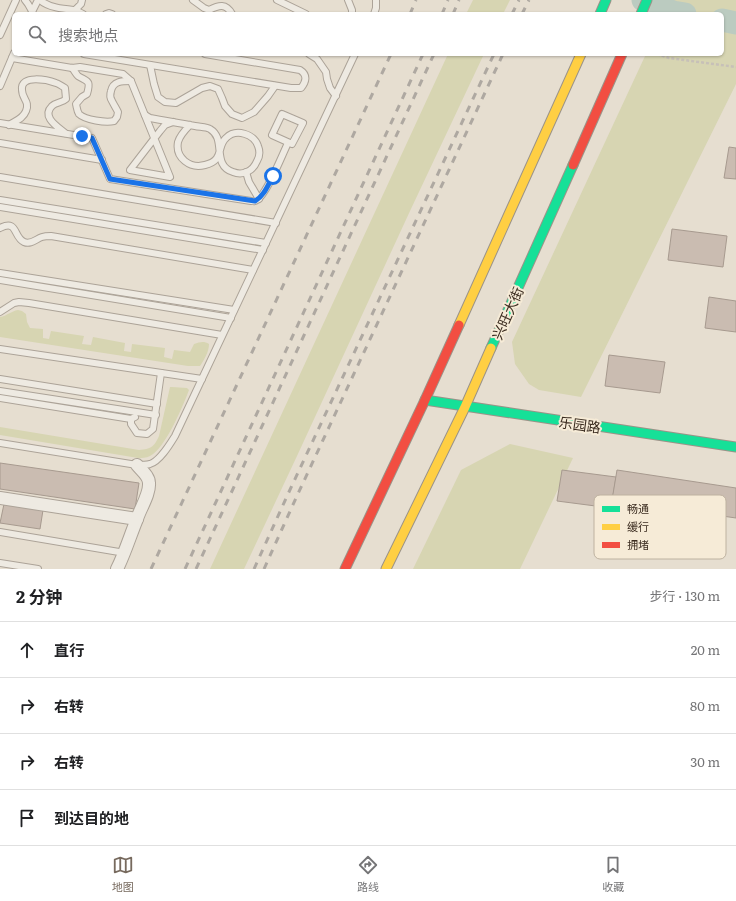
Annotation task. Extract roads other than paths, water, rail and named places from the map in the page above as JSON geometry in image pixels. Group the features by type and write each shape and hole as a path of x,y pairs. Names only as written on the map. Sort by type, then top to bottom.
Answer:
{"main road":[{"path":"601,12 606,0"},
{"path":"642,12 647,0"},
{"path":"345,569 425,400 580,56"},
{"name":"兴旺大街","path":"386,569 465,406 621,56"},
{"name":"乐园路","path":"425,400 736,447"}],"street":[{"path":"117,569 125,553 148,492 149,483 147,476 138,465"},
{"path":"0,498 137,518"}],"lane":[{"path":"0,35 16,0"},
{"path":"25,0 32,12"},
{"path":"32,12 39,0 54,6 79,12"},
{"path":"75,10 81,4 82,0"},
{"path":"193,0 209,10 219,6 224,6 231,12"},
{"path":"277,0 302,12"},
{"path":"348,0 352,12"},
{"path":"375,12 376,0"},
{"path":"0,86 13,56"},
{"path":"18,56 72,68 80,67 123,74 127,76 131,81 155,138 170,177 130,170 155,138 165,126 173,122"},
{"path":"96,56 291,88 301,88 306,80 303,72 300,70 217,56"},
{"path":"313,56 317,58 326,72 330,88 336,96"},
{"path":"0,443 138,465 151,464 163,454 176,436 230,318 355,56"},
{"path":"150,65 158,97 165,102 176,103 202,88 210,86 218,89 225,106 232,114 242,118 254,112 275,86"},
{"path":"72,68 78,75 86,79 89,83 87,94 76,104 77,112 83,117 90,119 109,122 114,121 118,112 111,100 111,91 113,86 122,81 131,81"},
{"path":"9,125 21,118 27,109 27,102 22,90 22,85 25,82 29,80 54,83 64,88 66,99 51,106 49,111 50,121 67,134"},
{"path":"282,114 303,123 292,144 288,142 272,135 282,114"},
{"path":"145,115 150,118 190,125 210,129 218,140 220,148 219,153 221,160 229,171 238,174 251,170 256,165 259,158 258,146 254,138 242,133 230,135 226,138 222,142 219,153 216,159 210,164 203,166 186,163 180,157 178,143 181,135 190,125"},
{"path":"0,123 92,138 110,179 251,201 258,199 266,189 288,142"},
{"path":"0,143 102,160"},
{"path":"246,172 249,182 258,199"},
{"path":"0,176 276,223"},
{"path":"0,200 266,243"},
{"path":"0,207 263,250"},
{"path":"0,228 9,226 14,228 19,238 26,243 31,243 44,236 52,236 253,270"},
{"path":"0,273 234,310"},
{"path":"0,280 230,318"},
{"path":"0,312 14,303 20,302 222,335"},
{"path":"0,349 202,379"},
{"path":"141,413 132,419 131,424 137,433 147,434 153,429 162,373"},
{"path":"0,379 157,404"},
{"path":"0,391 156,415"},
{"path":"0,398 132,419"},
{"path":"0,532 125,553"},
{"path":"0,563 38,569"}],"waterway":[{"path":"643,0 673,12"},
{"path":"724,20 736,23"}],"railway":[{"path":"411,12 416,0"},
{"path":"443,12 448,0"},
{"path":"454,12 459,0"},
{"path":"513,12 519,0"},
{"path":"523,12 529,0"},
{"path":"151,569 390,56"},
{"path":"185,569 422,56"},
{"path":"196,569 433,56"},
{"path":"254,569 493,56"},
{"path":"264,569 502,56"}]}
